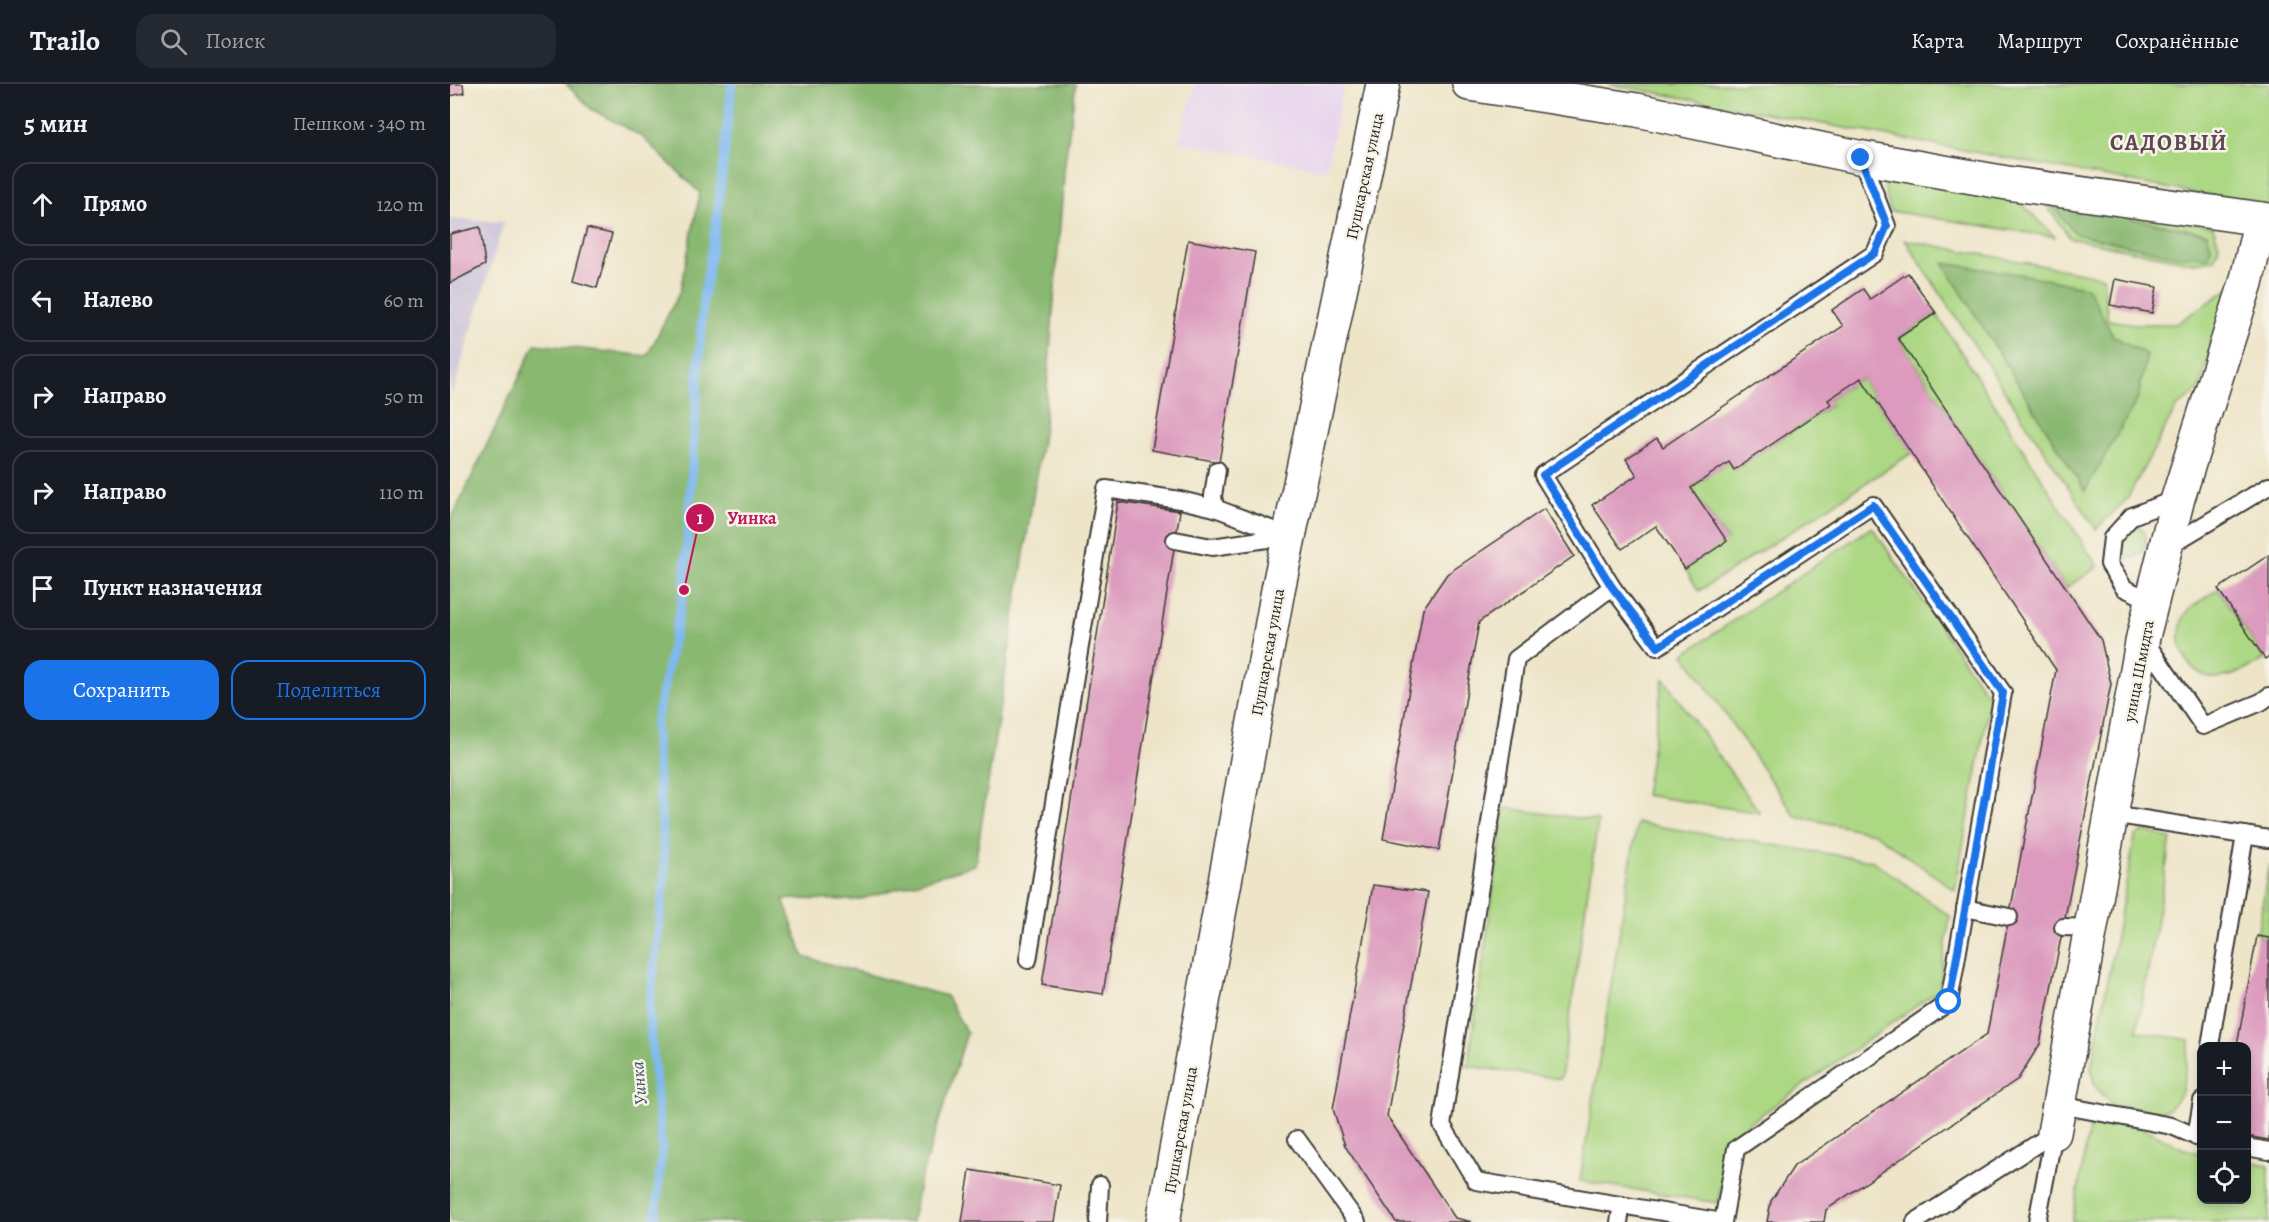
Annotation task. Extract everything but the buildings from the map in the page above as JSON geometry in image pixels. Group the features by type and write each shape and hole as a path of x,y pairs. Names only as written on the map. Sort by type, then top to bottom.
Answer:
{"street":[{"name":"Пушкарская улица","path":"1163,1222 1289,536 1383,84"},
{"path":"1468,84 1637,110 1861,158 2007,183 2265,219"},
{"name":"улица Шмидта","path":"2056,1119 2077,927 2112,814 2143,637 2178,498 2265,219"}],"lane":[{"path":"1612,587 1516,659 1442,1125 1476,1181 1621,1214 1723,1222 1736,1149 1949,1002 2003,693 1873,505 1658,647 1612,587 1543,475 1875,253 1887,226 1861,158"},
{"path":"1215,508 1213,496 1217,470"},
{"path":"2165,548 2269,486"},
{"path":"1028,960 1106,489 1180,500 1215,508 1289,536"},
{"path":"2152,601 2124,588 2109,564 2112,538 2132,516 2178,498"},
{"path":"1175,540 1212,546 1289,536"},
{"path":"2143,637 2203,726 2261,702 2269,696"},
{"path":"2112,814 2269,839"},
{"path":"2211,1042 2245,835"},
{"path":"1965,908 2009,916"},
{"path":"1915,1222 2056,1119 2172,1126 2197,1137"},
{"path":"2037,1222 2056,1119"},
{"path":"1297,1139 1357,1222"},
{"path":"2251,1148 2269,1151"},
{"path":"1098,1222 1101,1185"}],"shaded area":[{"path":"1195,84 1344,84 1326,170 1179,142"},
{"path":"450,219 504,222 450,401"}],"green space":[{"path":"566,84 1076,84 1065,162 1044,427 975,865 858,900 783,899 804,957 946,996 967,1033 919,1184 912,1222 450,1222 450,522 535,344 647,356 680,291 700,193 641,136 591,109"},
{"path":"1609,84 2269,84 2269,207"},
{"path":"1880,168 2010,192 2055,237 1890,211"},
{"path":"2041,197 2213,226 2219,246 2214,260 2194,263 2070,238"},
{"path":"2049,203 2207,233 2211,247 2209,257 2177,256 2076,234"},
{"path":"1905,240 2103,277 2108,320 2135,324 2176,324 2230,288 2199,390 2176,408 2127,499 2096,529"},
{"path":"1943,263 2025,275 2088,288 2113,336 2147,355 2138,398 2085,491"},
{"path":"1936,313 2098,567 2066,588 1898,338"},
{"path":"1861,378 1912,453 1699,591 1685,569 1727,540 1691,488 1729,462 1734,470 1831,405 1828,400"},
{"path":"2136,524 2146,536 2145,545 2136,557 2124,558 2118,555 2111,533"},
{"path":"1872,527 1990,699 1955,890 1874,833 1795,816 1684,654"},
{"path":"2218,589 2265,659 2236,674 2217,678 2197,672 2190,665 2184,656 2180,635 2181,625 2188,611"},
{"path":"1663,678 1760,813 1645,795"},
{"path":"1505,808 1598,821 1561,1079 1468,1066"},
{"path":"1637,823 1873,861 1950,916 1939,990 1728,1138 1718,1203 1580,1181"},
{"path":"2141,832 2149,832 2171,839 2137,1031 2190,1040 2182,1092 2169,1109 2158,1112 2113,1105 2100,1093 2094,1082 2091,1068 2135,837"},
{"path":"2269,864 2269,938 2257,936"},
{"path":"2101,1121 2140,1128 2182,1148 2197,1152 2197,1204 2251,1204 2251,1162 2269,1165 2269,1222 2072,1222 2090,1124"}],"waterway":[{"name":"Уинка","path":"655,1222 662,1150 649,1012 665,873 655,726 684,590 703,301 718,210 732,84"}],"place":[{"name":"Уинка","path":"684,590"}],"district":[{"name":"САДОВЫЙ","path":"2169,142"}],"route":[{"path":"1861,158 1887,226 1875,253 1543,475 1612,587 1658,647 1873,505 2003,693 1949,1002"}]}
